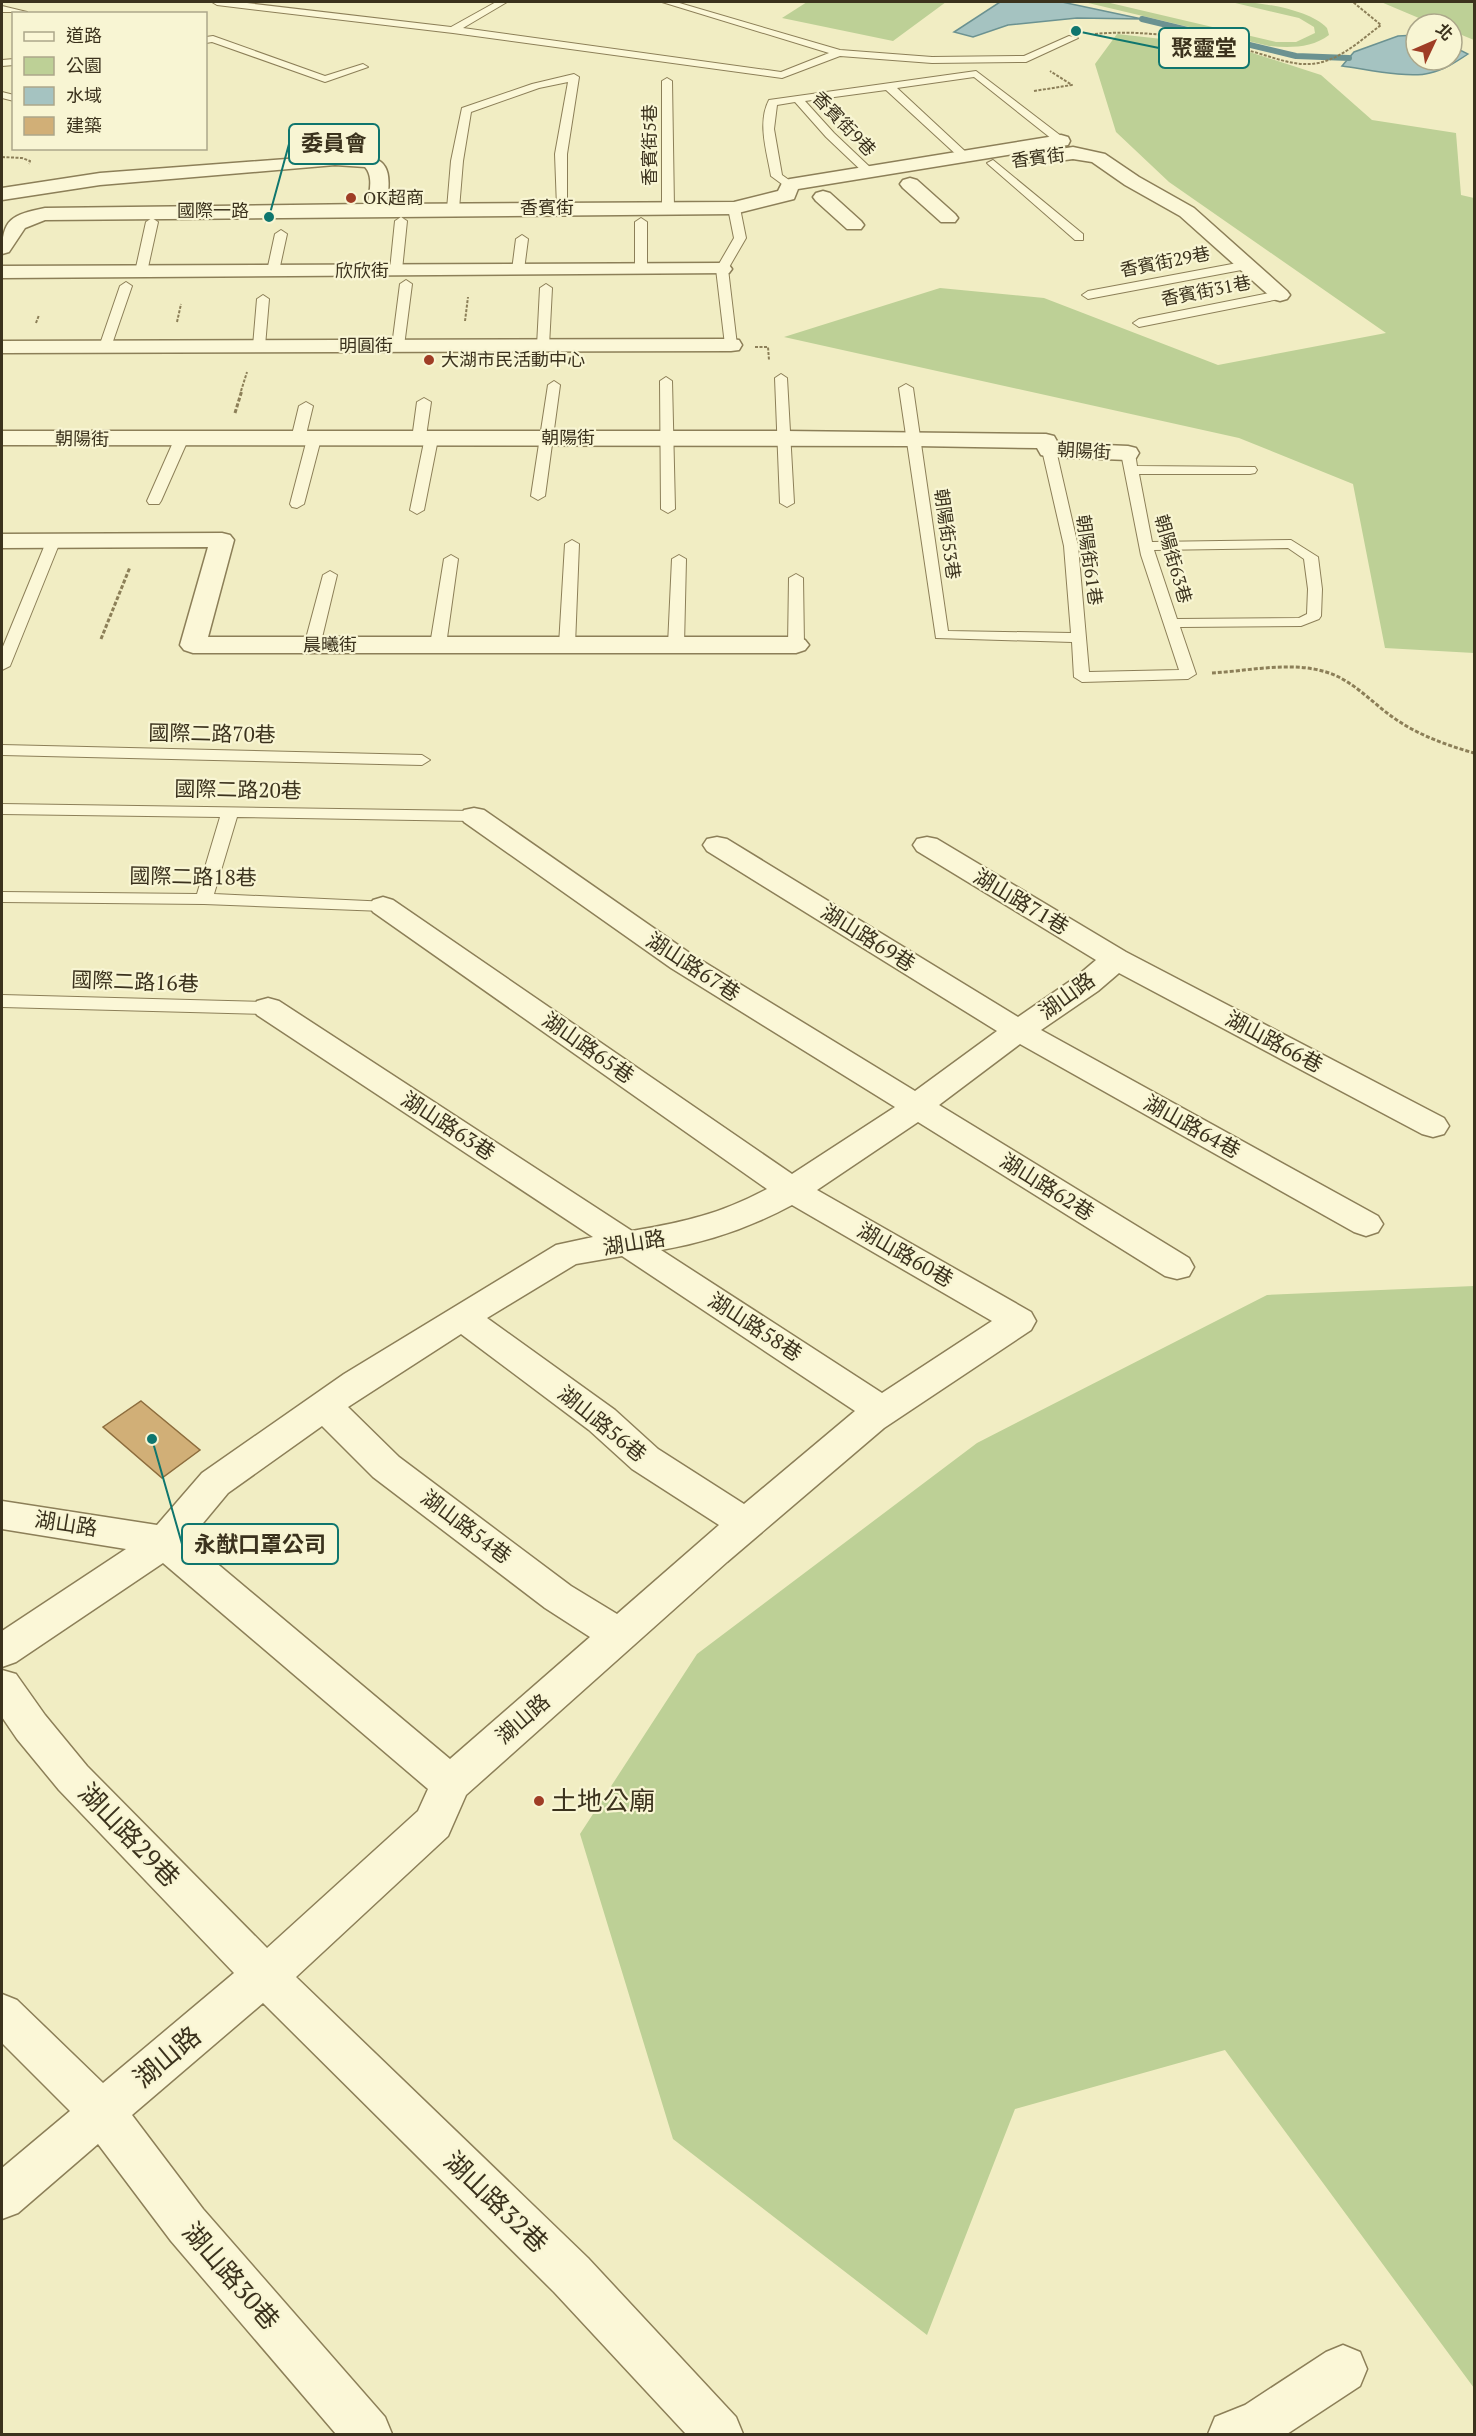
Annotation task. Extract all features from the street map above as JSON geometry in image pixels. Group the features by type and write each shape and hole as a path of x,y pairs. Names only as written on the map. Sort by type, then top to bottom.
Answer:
{"street":[{"name":"香賓街","path":"377,210 563,207 734,208 788,190 868,172 1061,141"},
{"name":"香賓街","path":"788,190 1073,153 1098,158 1132,181 1187,212 1280,295"},
{"name":"國際一路","path":"2,194 100,179 263,164 361,159 375,164 381,175 377,210 45,214 24,218 16,225 2,248"},
{"path":"910,184 948,218"},
{"path":"824,197 854,225"},
{"name":"欣欣街","path":"2,272 273,271 401,277 518,270 722,269"},
{"name":"明圓街","path":"2,347 731,345"},
{"name":"朝陽街","path":"2,438 181,440 914,438 1047,441 1049,450 1130,461"},
{"name":"晨曦街","path":"2,542 222,540 193,645 796,645"},
{"name":"湖山路67巷","path":"474,816 681,961 917,1107"},
{"name":"湖山路69巷","path":"717,845 1018,1030"},
{"name":"湖山路71巷","path":"927,845 1116,959"},
{"name":"湖山路65巷","path":"383,906 792,1190"},
{"name":"湖山路","path":"2,1651 165,1542 215,1483 356,1383 462,1317 568,1253 691,1233 749,1213 792,1190 917,1107 976,1059 1087,984 1116,959"},
{"name":"湖山路66巷","path":"1116,959 1432,1126"},
{"name":"湖山路63巷","path":"268,1008 629,1244"},
{"name":"湖山路64巷","path":"1018,1030 1366,1224"},
{"name":"湖山路62巷","path":"917,1107 1177,1267"},
{"name":"湖山路60巷","path":"792,1190 1019,1321"},
{"name":"湖山路58巷","path":"629,1244 881,1410"},
{"name":"湖山路56巷","path":"462,1317 602,1420 645,1459 747,1525"},
{"name":"湖山路","path":"2,2197 249,1987 266,1977 434,1823 450,1784 619,1635 881,1410 1019,1321"},
{"name":"湖山路54巷","path":"324,1406 386,1467 558,1597 619,1635"},
{"name":"湖山路","path":"2,1515 140,1536 165,1542 450,1784"},
{"name":"湖山路29巷","path":"2,1686 31,1727 73,1778 266,1977"},
{"name":"湖山路32巷","path":"266,1977 571,2275 720,2434"},
{"name":"湖山路30巷","path":"2,2014 102,2112 187,2225 368,2434"},
{"path":"1232,2434 1258,2425 1343,2369"}],"lane":[{"path":"217,2 453,30 782,75 839,53"},
{"path":"453,30 502,2"},
{"path":"667,2 839,53 932,60 1026,59 1074,38"},
{"path":"2,9 22,12"},
{"path":"207,40 213,39 325,79 363,68"},
{"path":"788,190 777,176 770,141 770,107 773,102 976,74 1061,141"},
{"path":"453,209 457,160 466,110 536,86 574,77 561,154 563,207"},
{"name":"香賓街5巷","path":"667,81 668,208"},
{"path":"888,86 964,156"},
{"name":"香賓街9巷","path":"796,99 868,172"},
{"path":"993,163 1079,237"},
{"path":"731,345 722,269 740,237 734,208"},
{"path":"398,346 401,221"},
{"path":"141,272 152,222"},
{"path":"641,222 641,269"},
{"path":"273,271 281,234"},
{"path":"518,270 522,239"},
{"name":"香賓街29巷","path":"1088,296 1248,265"},
{"path":"105,347 126,286"},
{"path":"543,346 546,288"},
{"name":"香賓街31巷","path":"1139,323 1280,295"},
{"path":"259,346 263,299"},
{"path":"781,378 787,503"},
{"path":"666,381 668,509"},
{"path":"538,496 554,385"},
{"name":"朝陽街53巷","path":"906,388 941,635 1079,638"},
{"path":"417,510 425,439 424,402"},
{"path":"297,504 306,439 306,406"},
{"path":"154,501 181,440"},
{"name":"朝陽街61巷","path":"1049,450 1071,546 1082,676 1188,674"},
{"path":"1130,461 1250,470"},
{"name":"朝陽街63巷","path":"1130,461 1147,546 1188,674"},
{"path":"2,666 53,542"},
{"path":"567,645 572,544"},
{"path":"1147,546 1291,544 1311,556 1315,589 1314,616 1301,622 1171,623"},
{"path":"438,645 451,559"},
{"path":"676,645 679,559"},
{"path":"312,646 330,575"},
{"path":"796,578 796,645"},
{"name":"國際二路70巷","path":"2,750 422,760"},
{"name":"國際二路20巷","path":"2,809 474,816"},
{"path":"204,899 230,812"},
{"name":"國際二路18巷","path":"2,897 204,899 383,906"},
{"name":"國際二路16巷","path":"2,1001 268,1008"}],"path":[{"path":"1074,38 1116,31 1172,38 1255,52 1293,62 1317,64 1334,57 1382,26 1353,2"},
{"path":"1065,86 1072,85 1067,81"},
{"path":"101,639 140,541"},
{"path":"1188,674 1309,669 1326,672 1350,683 1393,718 1420,735 1474,753"}],"green space":[{"path":"807,2 946,2 893,41 782,18"},
{"path":"1084,2 1106,2 1276,42 1296,42 1315,33 1314,27 1299,18 1231,2 1254,3 1296,11 1308,16 1327,28 1329,35 1300,46 1269,46"},
{"path":"1381,2 1474,2 1474,40 1464,36 1464,12 1405,12"},
{"path":"1117,34 1234,47 1321,75 1372,120 1456,133 1461,195 1474,198 1474,653 1385,648 1353,484 1239,438 784,337 940,288 1044,298 1218,365 1386,333 1169,182 1116,132 1095,64"},
{"path":"1474,1286 1474,2388 1225,2050 1015,2109 927,2335 673,2139 580,1834 697,1654 977,1443 1267,1295"}],"water":[{"path":"1000,2 1062,2 1142,19 1077,18 1008,25 973,37 954,32"},
{"path":"1404,36 1404,72 1435,72 1411,75 1342,66 1354,52"}],"building":[{"path":"141,1401 200,1450 162,1478 103,1427"}],"waterway":[{"path":"1142,19 1296,56 1349,58"}],"place":[{"name":"聚靈堂","path":"1076,31"},
{"name":"OK超商","path":"351,198"},
{"name":"委員會","path":"269,217"},
{"name":"大湖市民活動中心","path":"429,360"},
{"name":"永猷口罩公司","path":"152,1439"},
{"name":"土地公廟","path":"539,1801"}]}
